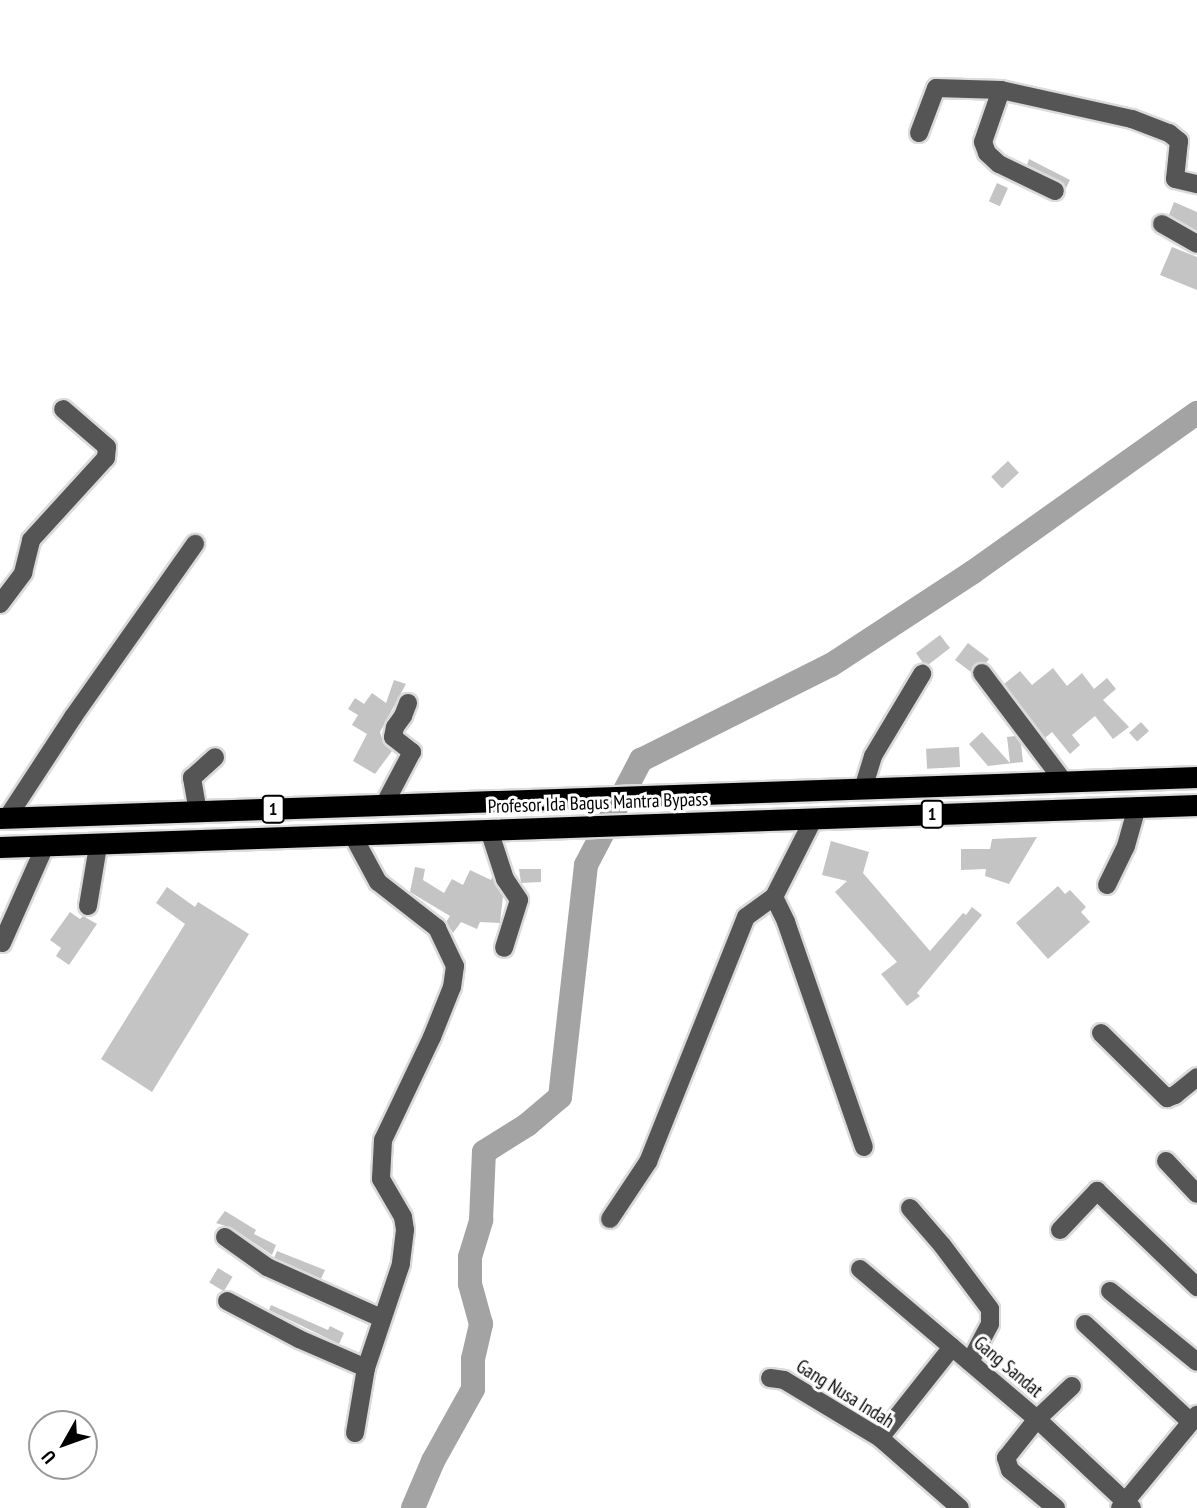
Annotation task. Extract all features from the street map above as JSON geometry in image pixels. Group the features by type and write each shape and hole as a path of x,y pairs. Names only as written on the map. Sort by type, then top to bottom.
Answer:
{"highway":[{"name":"Profesor Ida Bagus Mantra Bypass","path":"4,818 1197,777"},
{"name":"Profesor Ida Bagus Mantra Bypass","path":"0,848 1197,805"}],"street":[{"path":"919,133 936,88 1001,90 1132,120 1169,133 1179,141 1175,179 1197,184"},
{"path":"1001,90 983,142 987,153 999,164 1055,191"},
{"path":"1162,224 1197,244"},
{"path":"0,604 23,573 31,540 106,458 107,447 63,409"},
{"path":"4,818 195,544"},
{"path":"982,673 1064,782"},
{"path":"863,789 873,756 922,674"},
{"path":"384,805 412,752 393,737 395,727 408,703"},
{"path":"198,812 192,778 215,757"},
{"path":"1107,885 1126,846 1137,807"},
{"path":"611,1219 648,1162 746,917 774,898 814,818"},
{"path":"489,830 505,879 519,900 504,948"},
{"path":"352,834 378,882 436,928 455,967 452,986 432,1037 383,1140 381,1179 403,1217 405,1230 401,1264 366,1368 355,1433"},
{"path":"2,943 45,846"},
{"path":"88,906 97,846"},
{"path":"774,898 786,922 864,1147"},
{"path":"1101,1033 1167,1098 1175,1095 1197,1077"},
{"path":"1166,1161 1197,1194"},
{"path":"1060,1230 1093,1192 1099,1192 1197,1287"},
{"path":"910,1208 957,1264 993,1316 970,1362"},
{"path":"225,1237 267,1267 381,1318"},
{"name":"Gang Sandat","path":"860,1269 1037,1419 1126,1506"},
{"path":"1110,1291 1197,1362"},
{"path":"227,1301 299,1339 366,1368"},
{"path":"1085,1324 1194,1419 1126,1506"},
{"path":"880,1438 952,1347"},
{"name":"Gang Nusa Indah","path":"769,1378 785,1380 880,1438 960,1508"},
{"path":"1056,1508 1008,1467 1006,1462 1008,1454 1037,1419 1072,1386"}],"building":[{"path":"1029,159 1070,180 1066,188 1060,181 1027,165"},
{"path":"997,183 1008,188 1000,206 989,201"},
{"path":"1174,202 1197,212 1197,231 1169,215"},
{"path":"1172,247 1197,257 1197,290 1160,275"},
{"path":"1008,461 1019,473 1002,488 991,477"},
{"path":"940,635 950,648 928,665 923,663 916,653"},
{"path":"968,643 989,659 986,663 976,664 971,672 955,660"},
{"path":"1053,668 1067,686 1082,673 1094,689 1107,678 1116,689 1103,700 1129,727 1113,739 1095,716 1072,735 1080,745 1070,754 1052,732 1045,738 1004,684 1020,671 1032,685"},
{"path":"394,680 406,684 380,732 383,742 392,751 375,774 353,761 367,734 352,725 358,715 348,709 355,698 364,704 372,693 386,703"},
{"path":"1141,722 1149,731 1137,742 1129,733"},
{"path":"982,732 1010,763 1007,737 1015,736 1021,744 1023,762 988,766 969,744"},
{"path":"959,747 960,767 927,769 926,749"},
{"path":"1037,837 1009,884 985,876 986,869 961,870 961,849 990,849 992,839"},
{"path":"831,841 869,852 863,873 930,951 963,913 966,915 972,907 982,915 917,993 920,996 907,1006 881,974 897,962 835,892 847,881 822,875"},
{"path":"415,867 425,869 423,880 444,893 452,879 463,885 470,870 491,880 492,877 503,896 500,923 480,922 477,929 461,922 453,933 446,922 450,916 410,892"},
{"path":"519,869 541,869 541,882 521,883"},
{"path":"1058,886 1065,894 1070,890 1086,907 1081,912 1090,922 1048,959 1016,923"},
{"path":"167,887 195,907 198,902 249,934 152,1092 101,1059 185,924 156,903"},
{"path":"70,912 80,919 83,916 97,924 69,965 56,956 61,948 50,940"},
{"path":"225,1211 256,1230 254,1234 276,1245 272,1255 232,1228 216,1223"},
{"path":"277,1251 325,1270 321,1279 274,1258"},
{"path":"218,1268 233,1277 224,1291 209,1283"},
{"path":"271,1305 328,1330 330,1326 344,1333 339,1344 269,1310"}],"waterway":[{"path":"413,1508 433,1461 473,1389 473,1359 481,1324 470,1284 470,1257 481,1220 484,1152 527,1125 560,1097 586,865 641,760 831,665 973,572 1197,413"}]}
